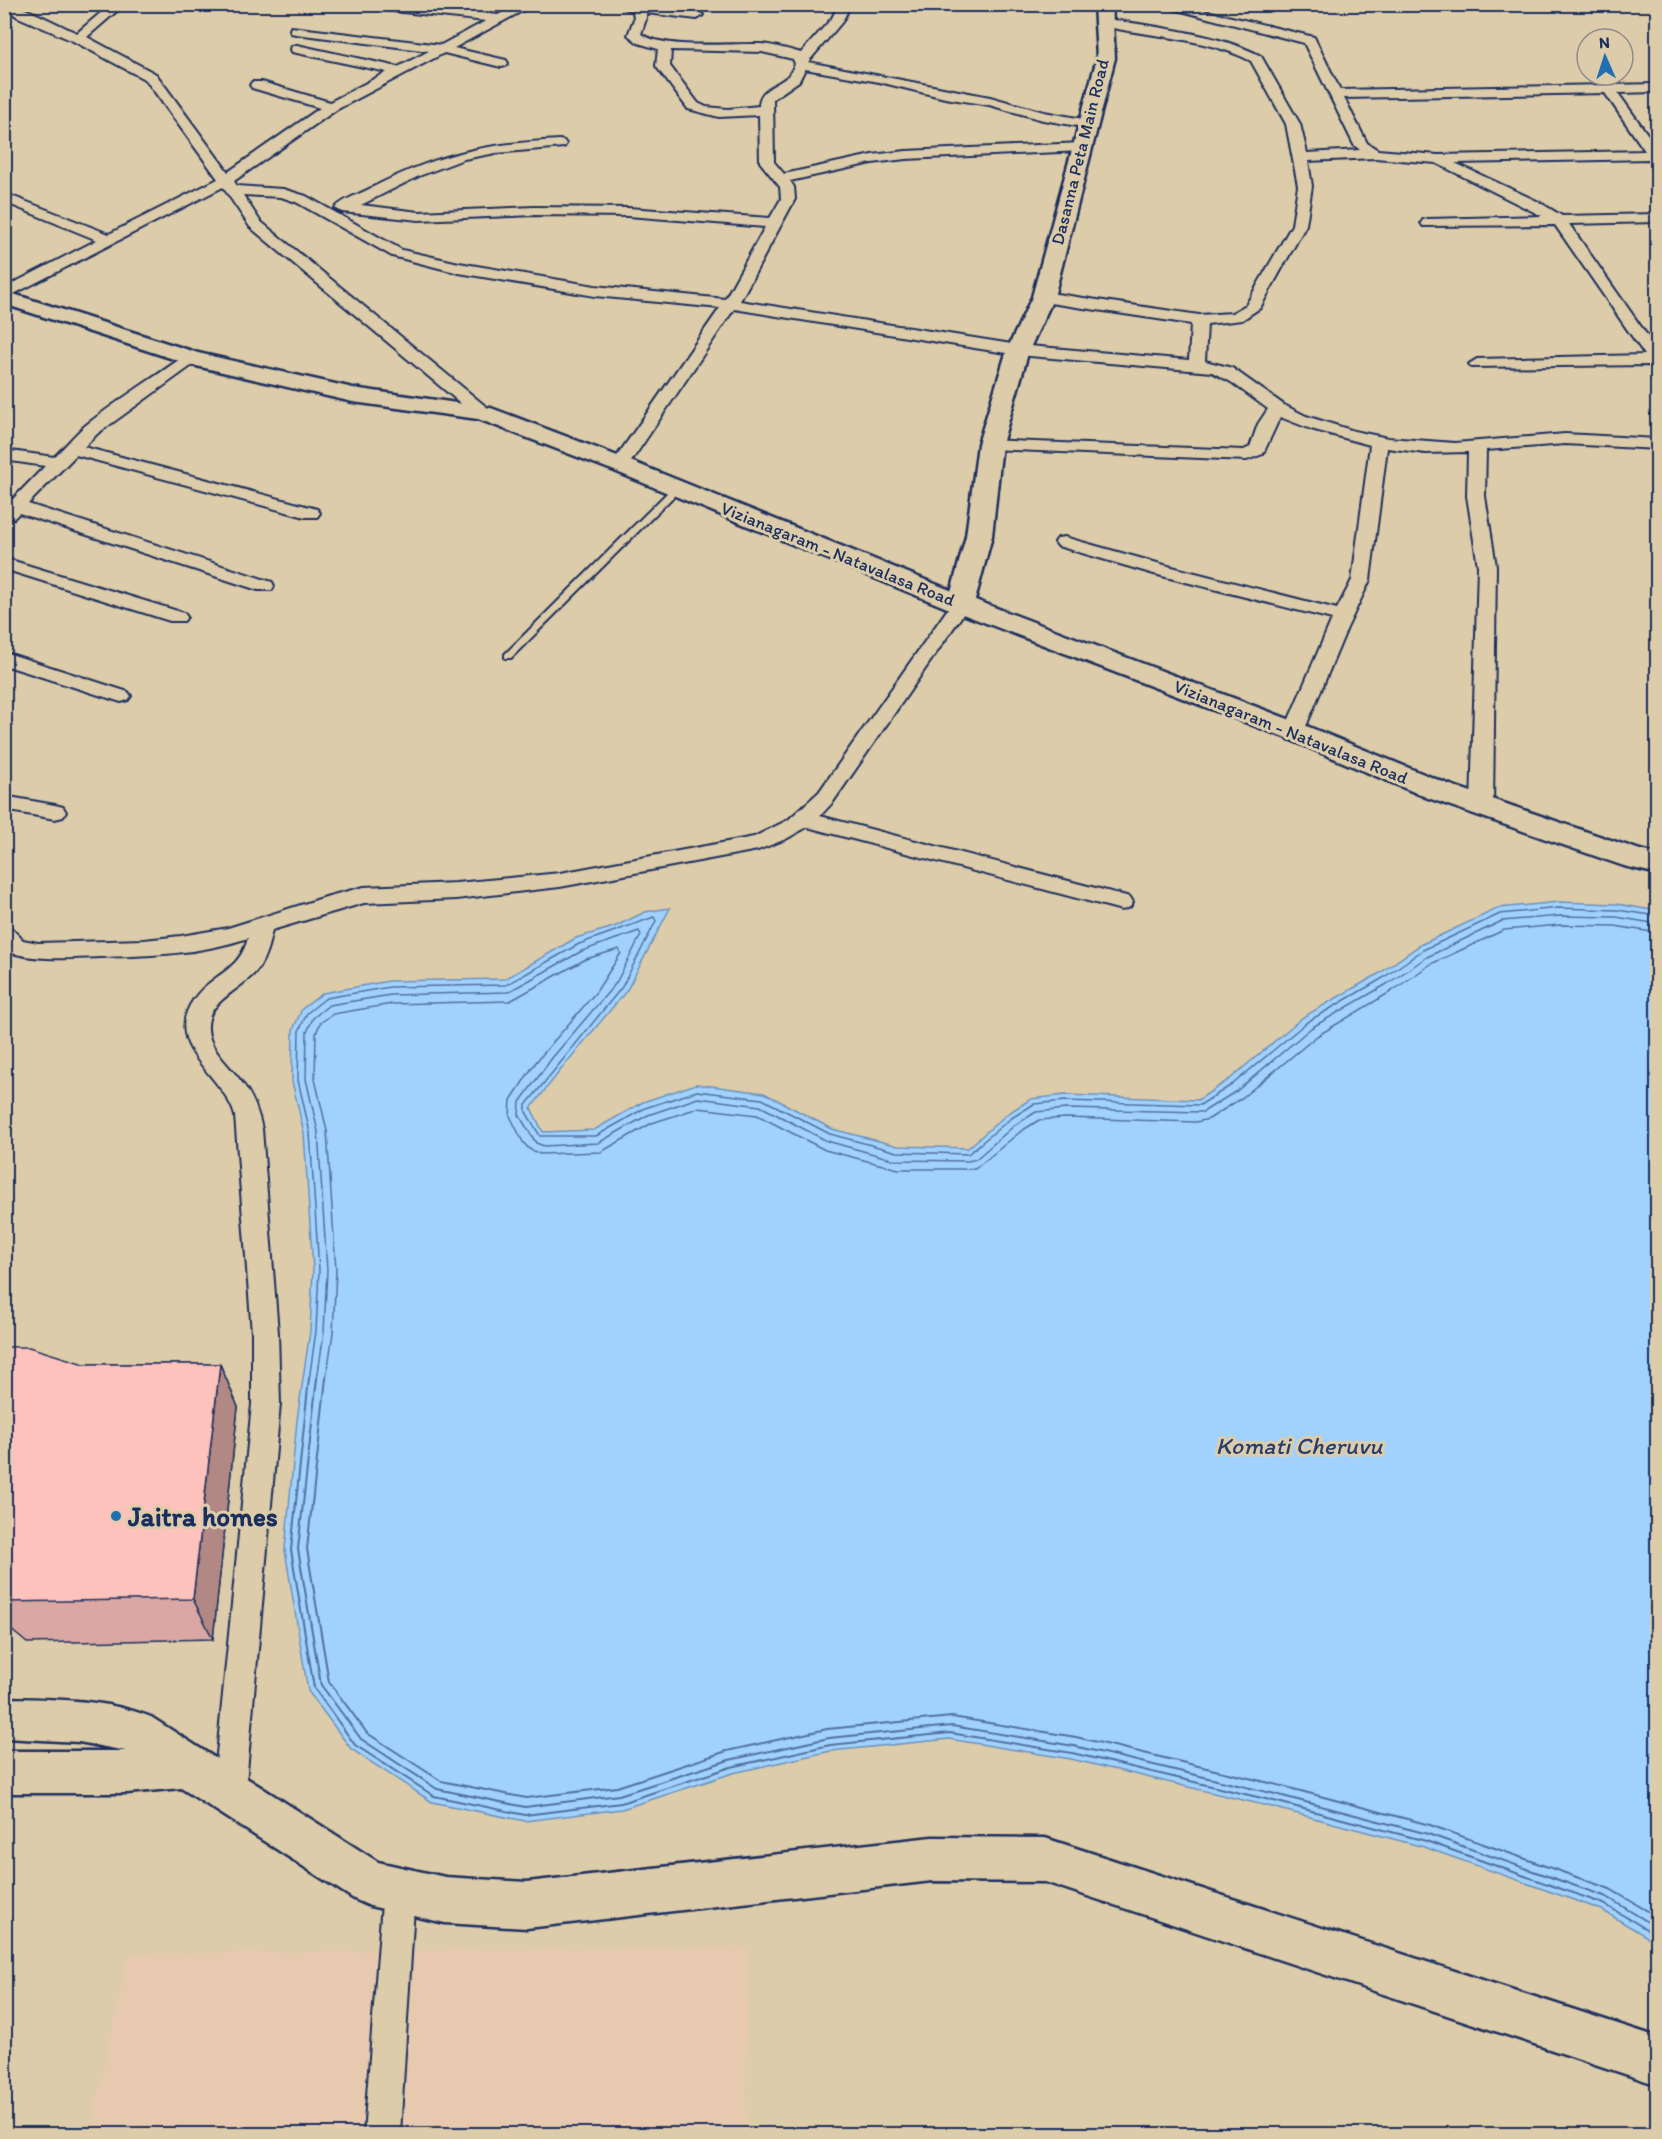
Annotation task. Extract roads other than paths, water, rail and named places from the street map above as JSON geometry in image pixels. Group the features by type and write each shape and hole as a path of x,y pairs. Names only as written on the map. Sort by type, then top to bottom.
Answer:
{"street":[{"path":"8,4 21,14 78,38 151,77 230,185 255,224 483,413"},
{"path":"78,38 119,4"},
{"path":"366,4 499,19"},
{"path":"4,296 107,239 230,185 330,107 530,4"},
{"path":"618,4 639,9 697,15"},
{"path":"620,465 730,304 776,223 788,193 787,187 767,162 765,110 767,96 795,78 803,61 838,19 845,4"},
{"path":"1160,4 1309,40 1361,146 1375,154"},
{"path":"639,9 640,19 634,35 644,43 665,46 777,50 822,70 879,78 945,94 990,101 1043,116 1089,124"},
{"path":"1044,297 1199,320 1236,317 1252,308 1299,225 1305,186 1293,124 1256,59 1245,53 1103,13"},
{"name":"Dasanna Peta Main Road","path":"961,604 979,536 990,444 1018,350 1044,297 1106,58 1103,13"},
{"path":"296,30 442,49 501,63"},
{"path":"665,46 663,66 693,106 718,113 765,110"},
{"path":"297,49 399,71"},
{"path":"257,85 330,107"},
{"path":"1336,94 1658,88"},
{"path":"1610,89 1656,157"},
{"path":"328,214 386,186 460,156 513,147 559,144"},
{"path":"779,178 872,159 906,155 1083,147"},
{"path":"1301,158 1375,154 1438,159 1656,157"},
{"path":"1438,159 1534,205 1559,220 1657,361"},
{"path":"230,185 283,193 301,199 397,253 418,259 595,291 730,304 1018,350 1197,364 1225,370 1277,409 1299,420 1379,441 1433,448 1477,447 1550,440 1658,444"},
{"path":"4,197 107,239"},
{"path":"344,207 418,216 534,211 628,212 776,223"},
{"path":"1428,223 1658,218"},
{"name":"Vizianagaram - Natavalasa Road","path":"4,296 192,358 353,395 483,413 620,465 961,604 1294,731 1438,791 1635,859 1658,864"},
{"path":"1197,364 1199,320"},
{"path":"4,518 11,504 91,430 192,358"},
{"path":"1477,364 1657,361"},
{"path":"990,444 1247,455 1257,450 1267,424 1277,409"},
{"path":"1294,731 1342,616 1361,580 1379,441"},
{"path":"1477,447 1476,496 1487,566 1482,806"},
{"path":"70,448 311,513"},
{"path":"4,455 57,463"},
{"path":"11,504 265,586"},
{"path":"1064,542 1161,570 1342,616"},
{"path":"4,563 177,617"},
{"path":"4,935 16,946 38,951 144,948 230,936 337,901 364,895 479,889 561,880 739,848 782,835 805,819 826,797 961,604"},
{"path":"4,658 121,696"},
{"path":"4,803 55,812"},
{"path":"805,819 1122,902"},
{"path":"229,1794 265,1416 265,1333 250,1129 244,1105 202,1046 196,1027 204,1003 216,990 239,975 253,958 262,926"},
{"path":"4,1718 79,1721 136,1732 185,1766 370,1883 445,1900 527,1905 932,1859 1045,1860 1658,2061"},
{"path":"4,1772 127,1772 185,1766"},
{"path":"382,2134 399,1890"}],"lane":[{"path":"508,656 677,488"}],"water":[{"name":"Komati Cheruvu","path":"1559,902 1617,904 1657,911 1657,1943 1602,1910 1424,1847 1268,1806 1071,1759 949,1739 831,1751 733,1773 622,1809 525,1821 432,1802 351,1749 308,1691 285,1550 297,1420 310,1331 313,1270 304,1133 292,1081 293,1030 302,1009 323,993 389,981 505,979 576,938 614,927 645,912 670,908 627,990 531,1108 543,1132 594,1130 643,1102 696,1084 764,1093 832,1129 898,1146 968,1148 1007,1114 1031,1099 1065,1095 1198,1100 1230,1079 1303,1017 1380,973 1420,945 1499,908"}],"place":[{"name":"Jaitra homes","path":"116,1516"}]}
